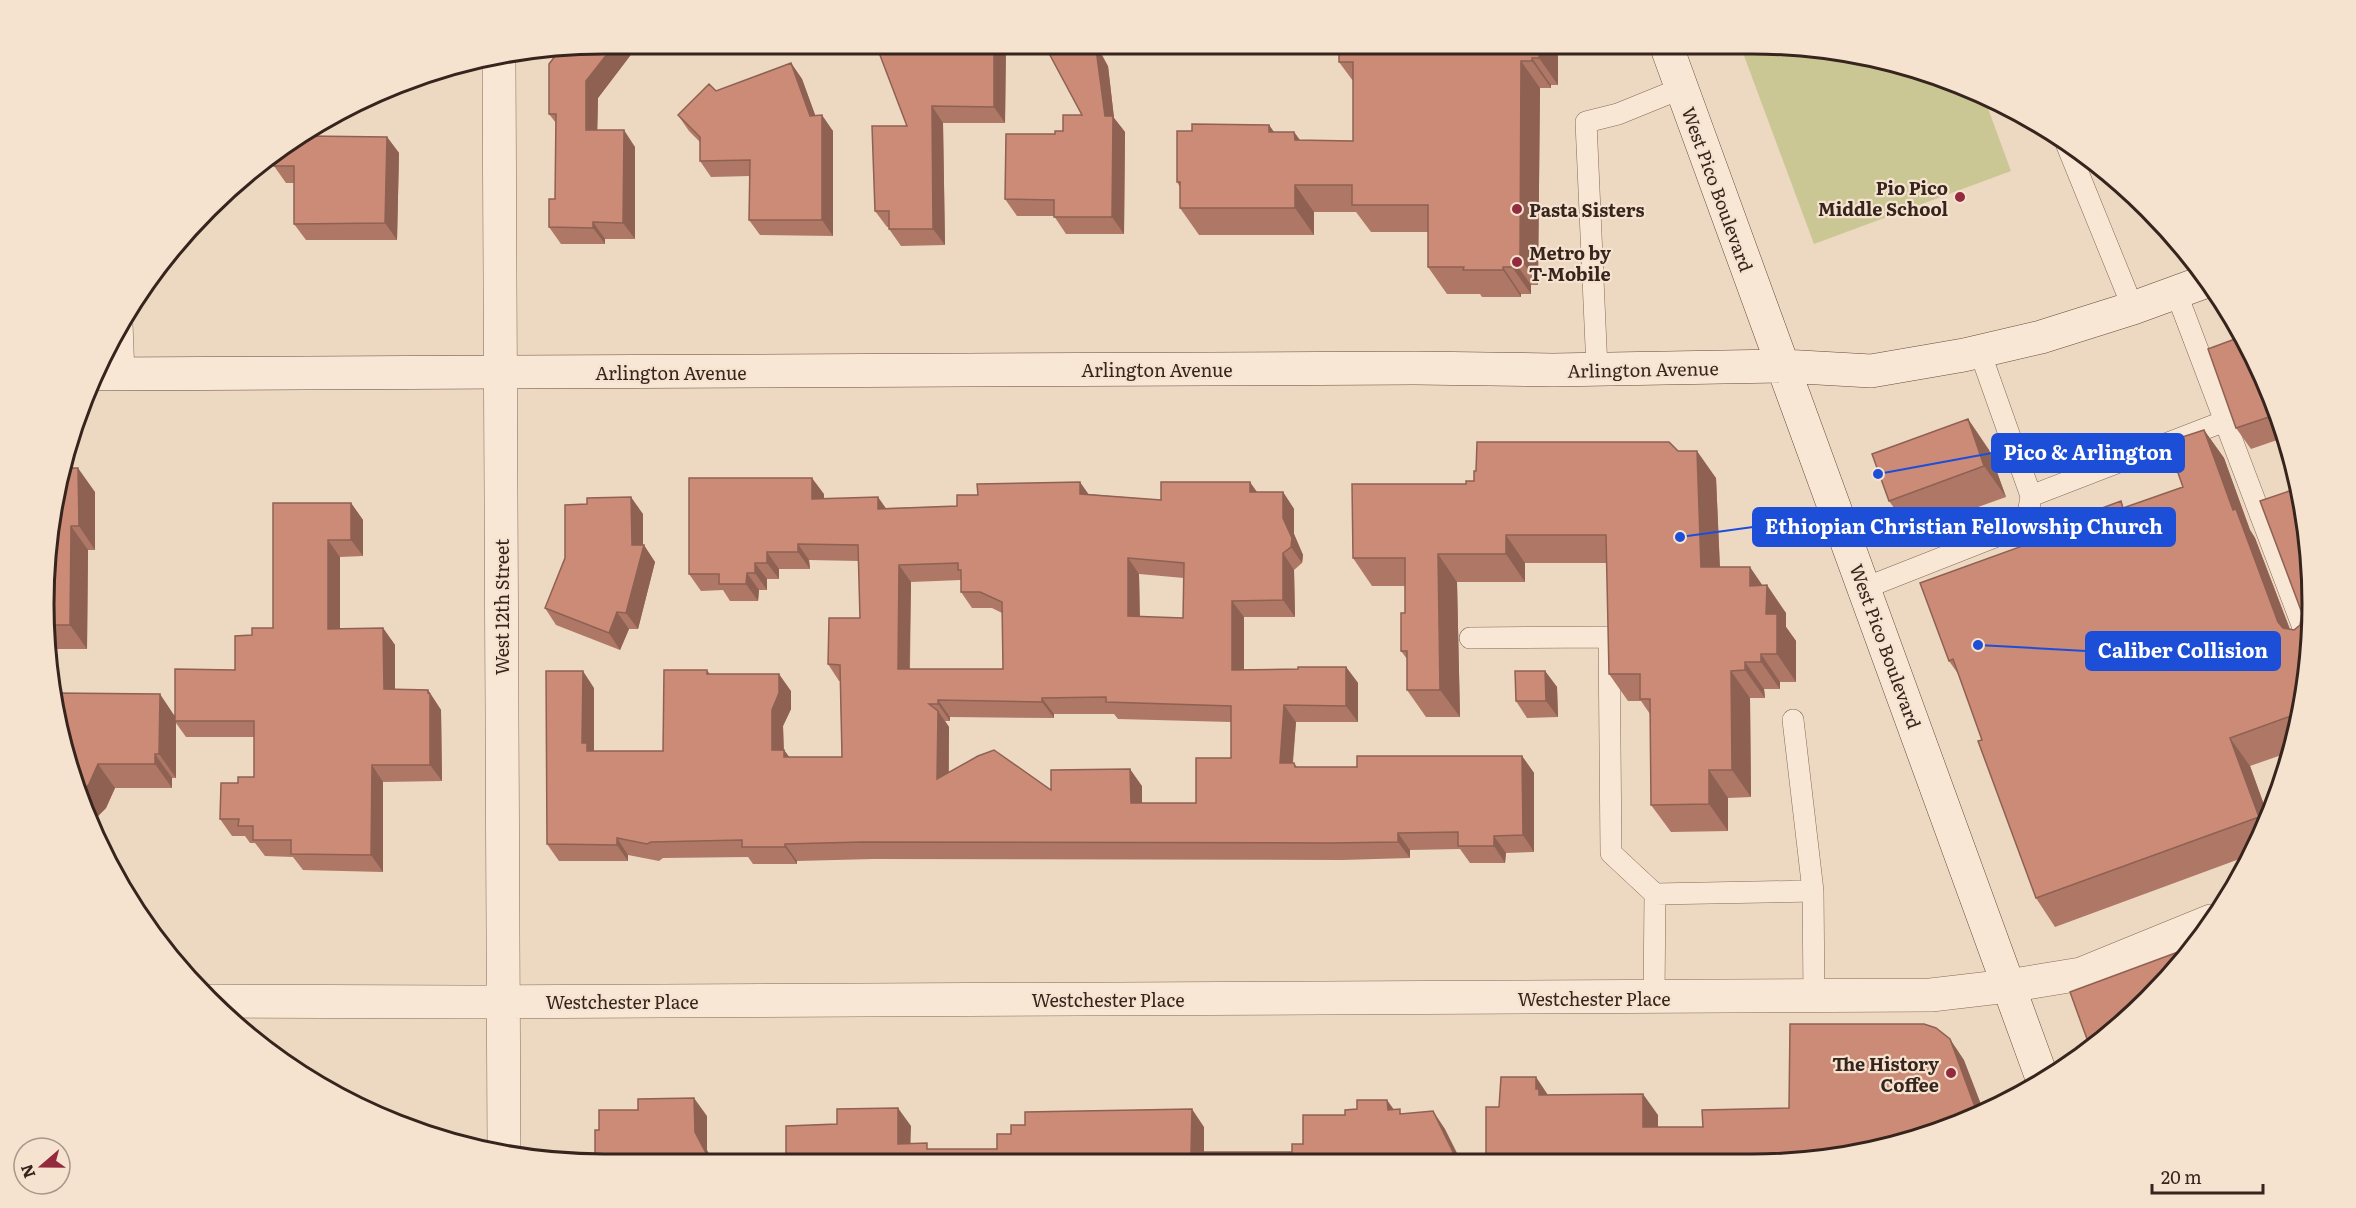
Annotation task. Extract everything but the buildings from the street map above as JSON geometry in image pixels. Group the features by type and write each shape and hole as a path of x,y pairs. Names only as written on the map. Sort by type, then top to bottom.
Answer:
{"main road":[{"name":"West Pico Boulevard","path":"1669,54 2040,1072"},
{"name":"West 12th Street","path":"499,65 504,1144"},
{"name":"Arlington Avenue","path":"109,375 1597,369 1783,366 1872,371 1980,352 2041,337 2133,308 2199,284"},
{"name":"Westchester Place","path":"223,1001 1654,998 1931,995 2081,974 2197,927"}],"lane":[{"path":"1597,369 1586,122 1618,114 1682,88"},
{"path":"2072,157 2133,308"},
{"path":"2176,292 2301,623"},
{"path":"1865,588 2020,527 2028,515 2031,496 1980,352"},
{"path":"109,375 114,356"},
{"path":"2031,496 2225,421"},
{"path":"1470,638 1609,637 1611,853 1655,894 1813,891"},
{"path":"1793,720 1813,891 1814,996"},
{"path":"1654,998 1655,894"}],"shaded area":[{"path":"1743,54 1788,55 1859,65 1929,83 1988,108 2011,171 1814,244"}],"place":[{"name":"Pio Pico Middle School","path":"1960,197"},
{"name":"Pasta Sisters","path":"1517,209"},
{"name":"Metro by T-Mobile","path":"1517,262"},
{"name":"Pico & Arlington","path":"1878,474"},
{"name":"Ethiopian Christian Fellowship Church","path":"1680,537"},
{"name":"Caliber Collision","path":"1978,645"},
{"name":"The History Coffee","path":"1951,1073"}]}
